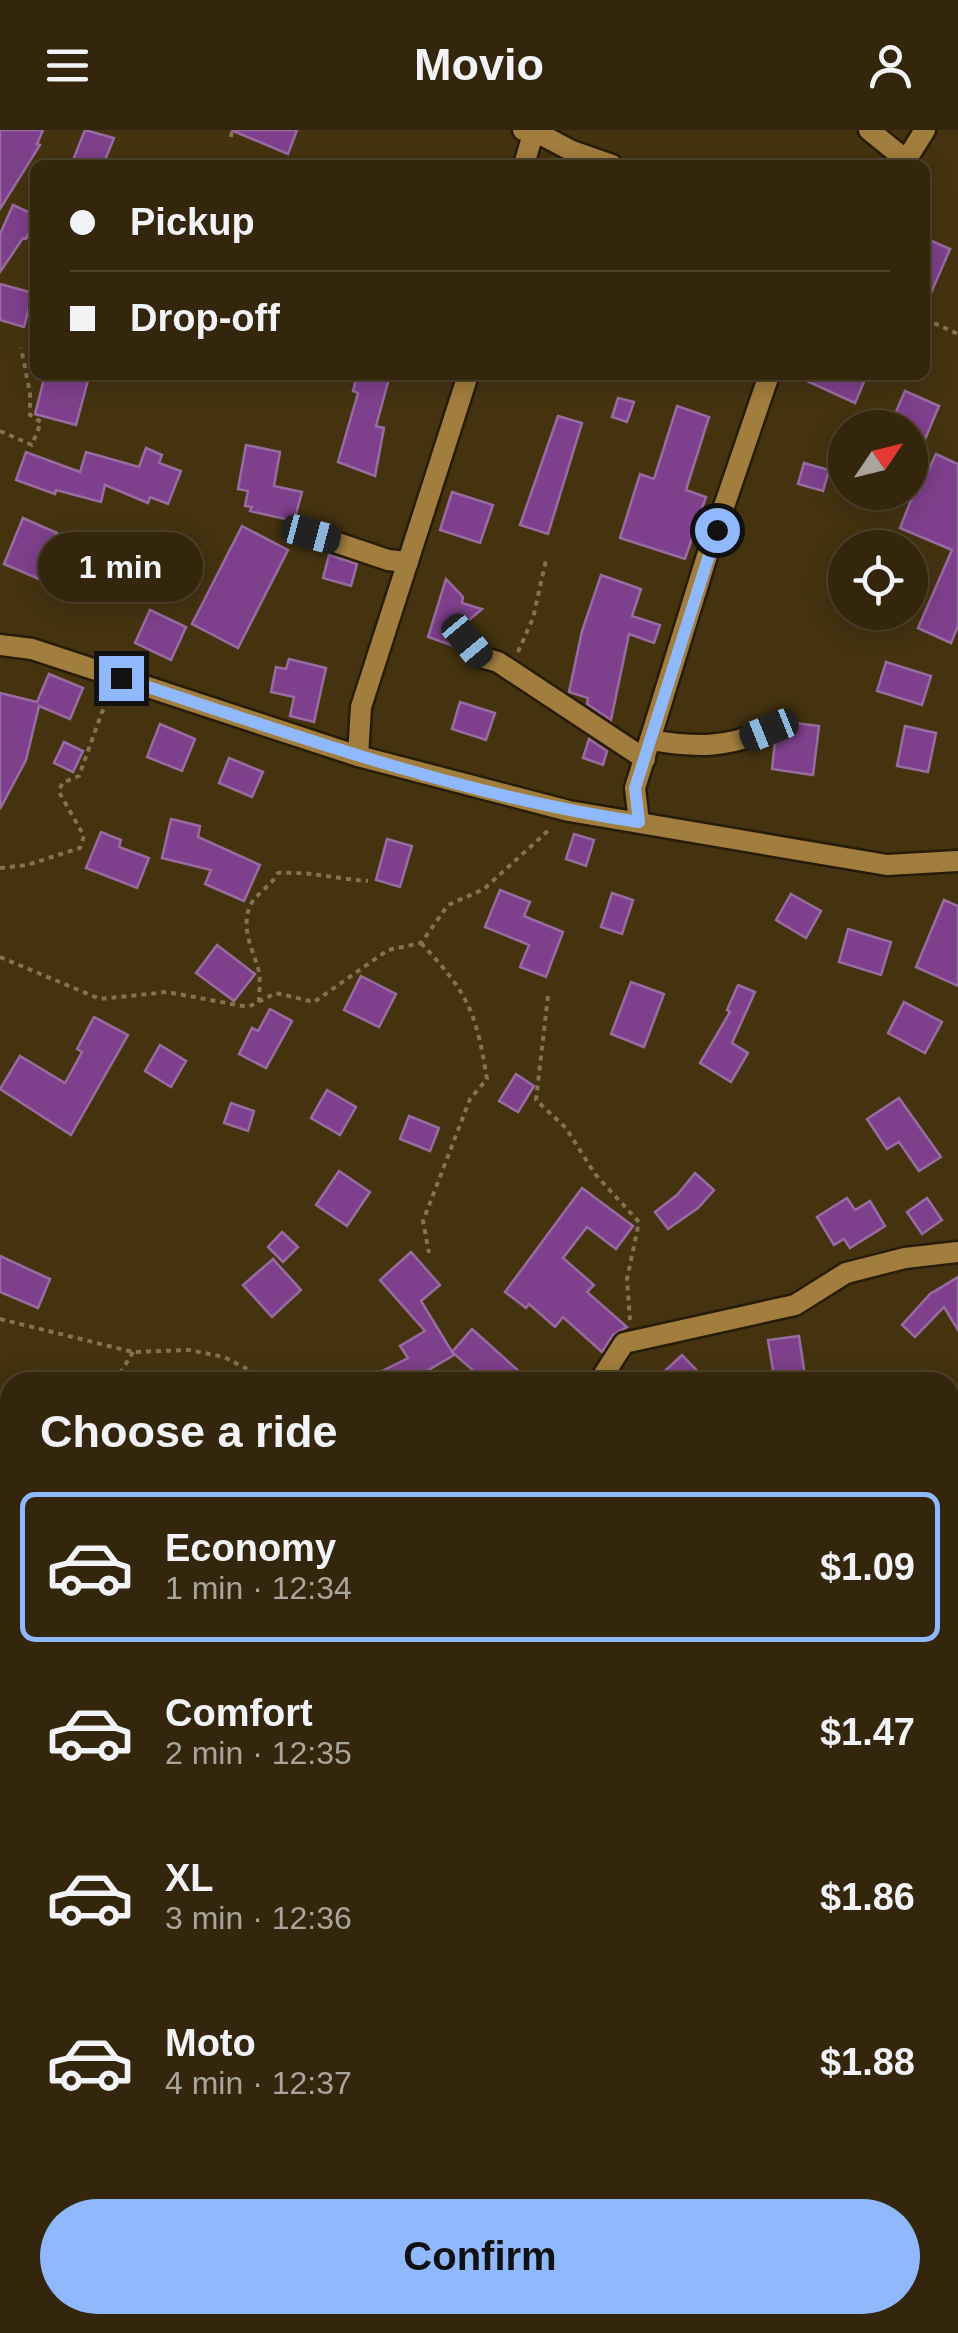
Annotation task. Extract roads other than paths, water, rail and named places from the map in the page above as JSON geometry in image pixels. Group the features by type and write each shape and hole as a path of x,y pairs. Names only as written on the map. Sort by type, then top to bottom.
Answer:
{"street":[{"path":"525,160 530,130 597,160"},
{"path":"869,130 902,160"},
{"path":"905,160 926,130"},
{"path":"358,756 361,707 466,380"},
{"path":"639,822 635,788 706,559 767,380"},
{"path":"311,534 388,560 408,562"},
{"path":"467,641 480,656 648,749 736,743 769,730"},
{"path":"0,645 32,649 358,756 569,811 887,864 958,860"},
{"path":"605,1372 624,1343 795,1305 846,1273 905,1258 958,1252"}]}
